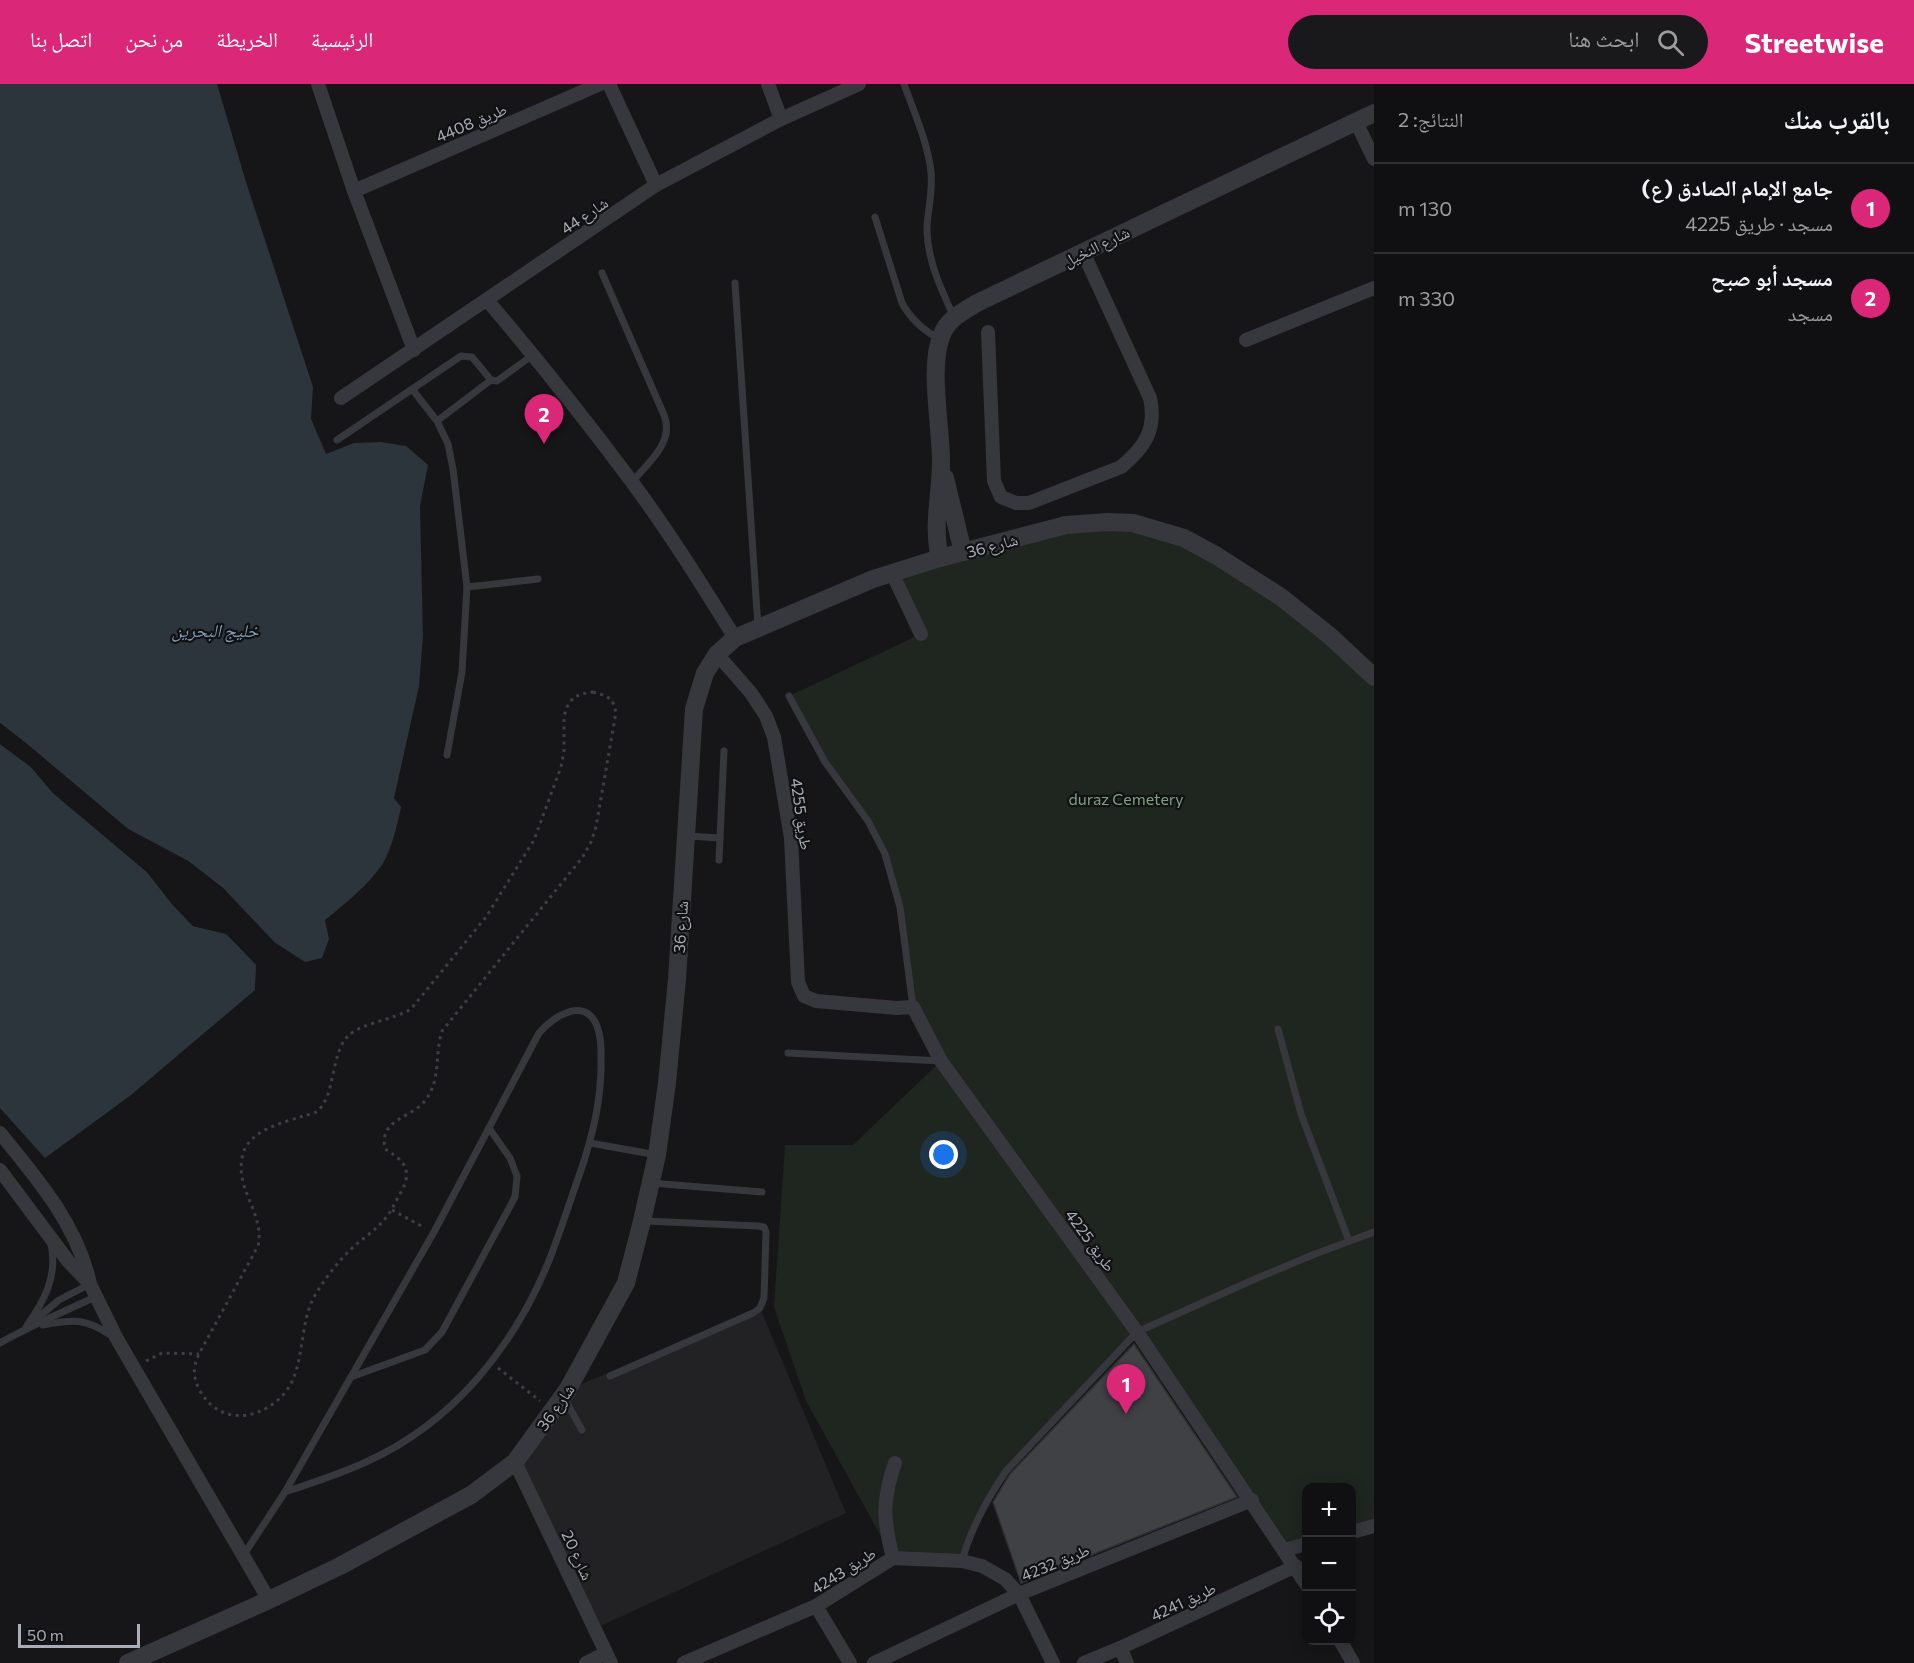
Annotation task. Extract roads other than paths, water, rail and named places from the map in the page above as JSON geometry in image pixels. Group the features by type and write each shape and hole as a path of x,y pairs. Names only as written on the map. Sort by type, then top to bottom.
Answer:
{"street":[{"path":"318,84 354,191 414,350"},
{"name":"طريق 4408","path":"354,191 600,84"},
{"path":"609,84 656,185"},
{"path":"768,84 781,119"},
{"name":"شارع 44","path":"341,398 656,185 781,119 860,84"},
{"name":"شارع النخيل","path":"940,558 936,535 941,462 936,383 939,339 945,326 954,317 977,303 1374,113"},
{"path":"1356,122 1374,159"},
{"path":"988,332 994,481 1001,497 1016,503 1029,503 1121,467 1127,462 1143,446 1148,433 1152,421 1150,398 1083,252"},
{"path":"1246,340 1374,288"},
{"path":"487,300 632,482 686,559 735,638"},
{"name":"شارع النخيل","path":"941,462 963,552"},
{"name":"شارع 36","path":"128,1663 340,1566 471,1495 515,1462 558,1404 626,1283 651,1183 667,1083 674,1013 693,709 705,674 717,654 735,638 862,584 940,558 1065,525 1133,523 1184,538 1217,556 1281,597 1330,636 1374,677"},
{"path":"892,573 921,634"},
{"name":"طريق 4255","path":"717,654 751,693 766,716 774,737 791,838 798,982 804,996 816,1001 897,1008 913,1007"},
{"name":"طريق 4225","path":"913,1007 941,1061 1137,1332 1302,1577"},
{"path":"0,1133 46,1192 78,1246 93,1290 117,1339 269,1600"},
{"path":"0,1170 93,1290"},
{"name":"شارع 20","path":"515,1462 608,1658"},
{"path":"893,1558 886,1531 884,1508 887,1485 895,1463"},
{"name":"طريق 4232","path":"874,1663 1019,1594 1252,1500"},
{"path":"1356,1531 1374,1526"},
{"path":"1285,1550 1302,1545"},
{"name":"طريق 4243","path":"684,1663 816,1606 893,1558 962,1561 982,1566 1005,1579 1019,1594"},
{"name":"طريق 4241","path":"1084,1663 1296,1566"},
{"path":"1019,1594 1053,1663"},
{"path":"816,1606 850,1663"},
{"path":"1342,1645 1353,1663"},
{"path":"1120,1648 1127,1663"},
{"path":"585,1663 608,1658"}],"lane":[{"path":"904,84 931,171 932,185 927,230 931,261 954,317"},
{"path":"874,217 902,303 921,328 939,339"},
{"path":"602,273 668,427 664,444 632,482"},
{"path":"735,284 758,627"},
{"path":"337,440 458,357 465,355 472,357 491,380"},
{"path":"437,421 491,380 500,380 533,355"},
{"path":"412,389 437,421 452,457 467,587 462,672 447,755"},
{"path":"467,587 538,579"},
{"path":"789,696 825,762 868,820 885,854 900,907 913,1007"},
{"path":"719,860 724,751"},
{"path":"686,836 720,838"},
{"path":"243,1556 285,1492 434,1232 539,1033 555,1018 565,1013 575,1010 584,1011 594,1019 601,1035 597,1118 550,1258 519,1321 490,1363 458,1400 430,1424 368,1462 285,1492"},
{"path":"1278,1029 1301,1114 1349,1241"},
{"path":"788,1053 941,1061"},
{"path":"351,1377 425,1350 442,1332 515,1197 517,1176 510,1158 489,1128"},
{"path":"590,1143 657,1155"},
{"path":"651,1183 762,1192"},
{"path":"610,1376 753,1313 760,1308 764,1298 766,1232 764,1227 642,1221"},
{"path":"962,1561 981,1510 1006,1471 1137,1332 1255,1279 1374,1232"},
{"path":"26,1328 42,1305 48,1288 53,1262 49,1235"},
{"path":"26,1328 59,1300 93,1290"},
{"path":"0,1343 26,1328 52,1318 93,1290"},
{"path":"26,1328 72,1320 87,1322 117,1339"},
{"path":"558,1404 582,1430"}],"water":[{"name":"خليج البحرين","path":"0,84 217,84 246,182 313,387 311,419 326,454 354,443 381,442 406,446 428,465 420,506 423,636 419,686 394,798 401,807 396,829 382,865 363,887 325,920 329,939 322,958 305,962 275,943 223,888 188,861 128,829 0,723"},
{"path":"0,744 31,767 53,793 147,872 193,926 226,934 257,965 255,990 131,1095 45,1158 0,1108"}],"place":[{"name":"مسجد أبو صبح","path":"544,444"},
{"name":"جامع الإمام الصادق (ع)","path":"1126,1414"}],"park label":[{"name":"duraz Cemetery","path":"1126,798"}]}
